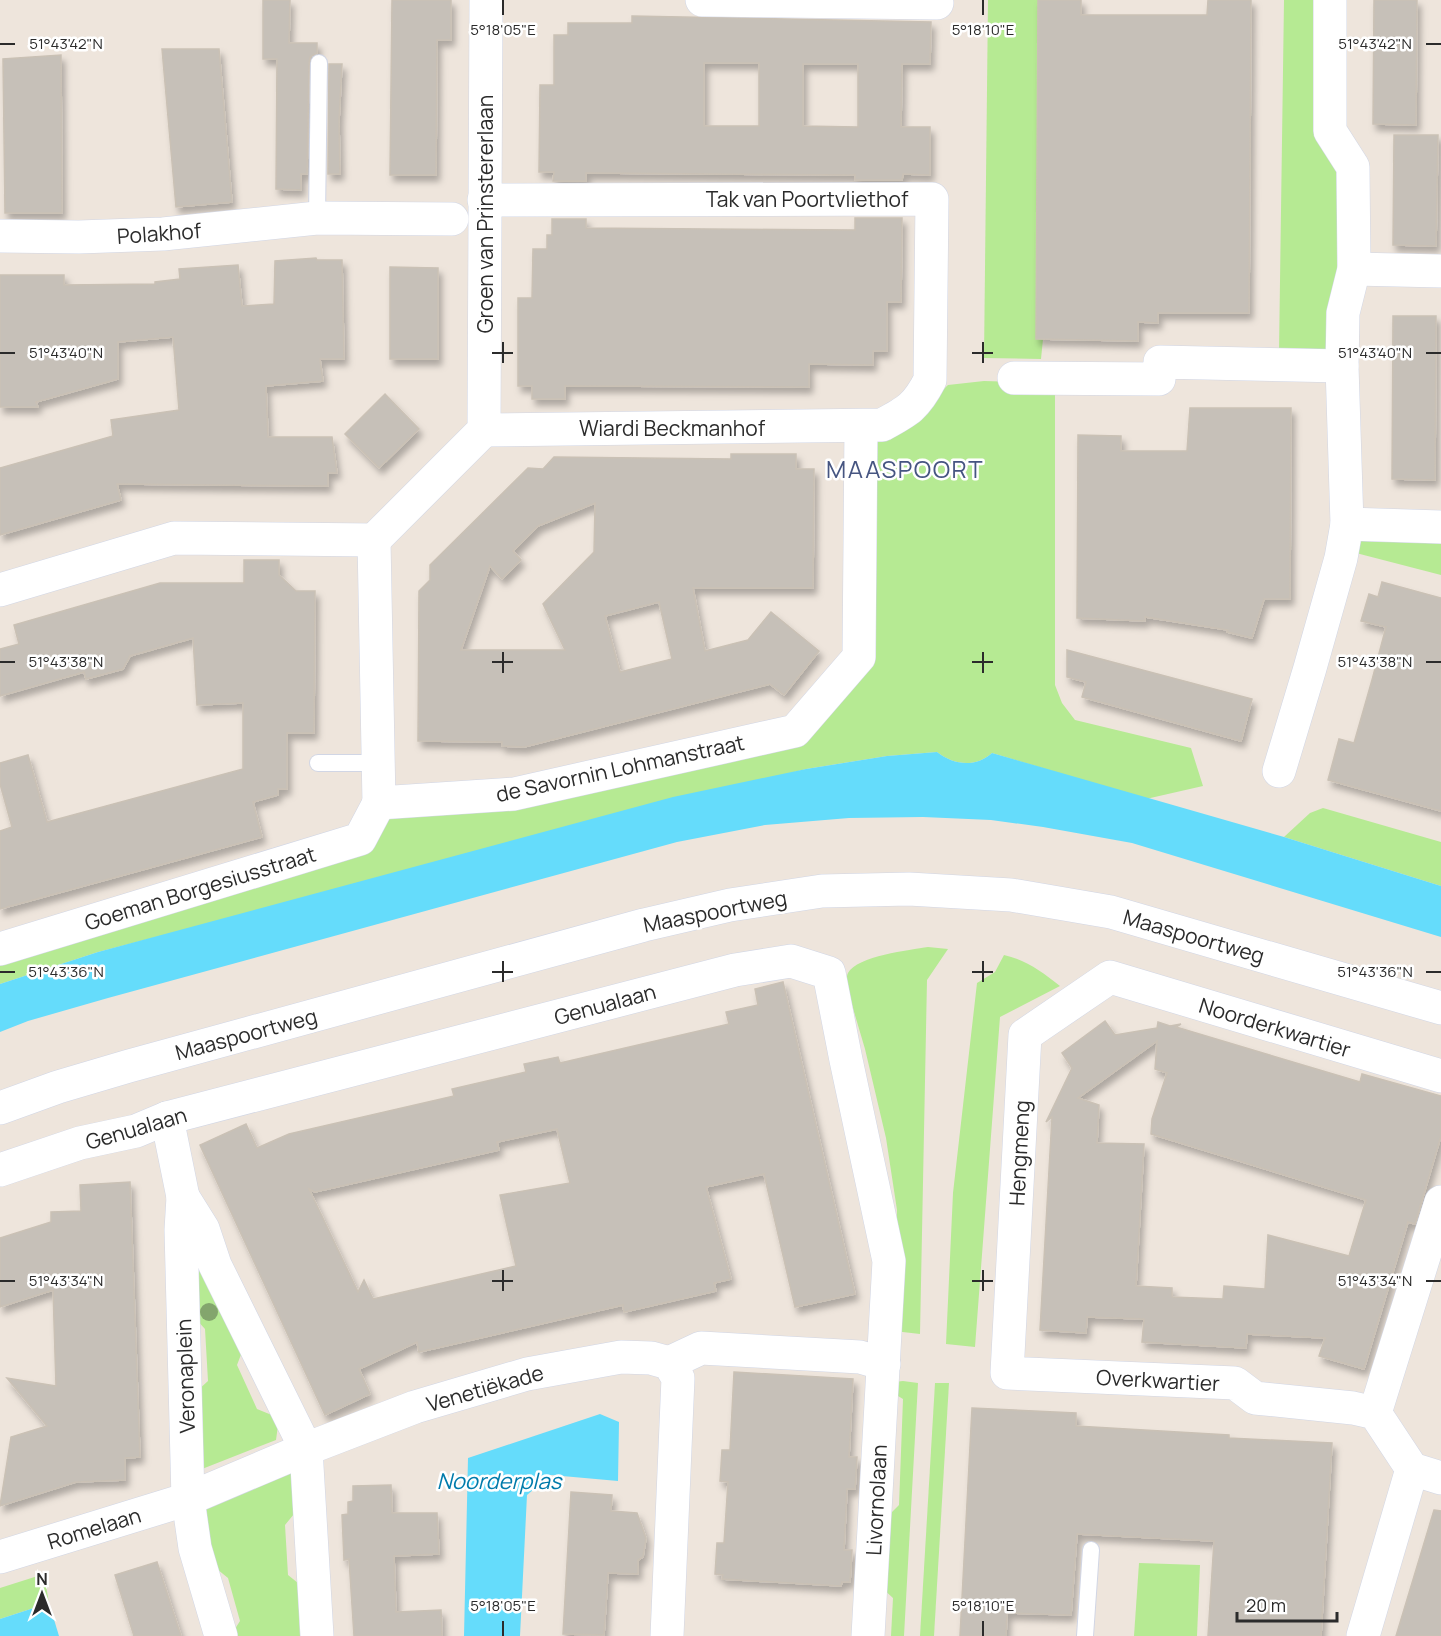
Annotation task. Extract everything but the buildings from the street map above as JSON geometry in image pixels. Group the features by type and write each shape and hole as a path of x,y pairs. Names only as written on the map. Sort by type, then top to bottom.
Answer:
{"street":[{"name":"Groen van Prinstererlaan","path":"484,430 486,0"},
{"path":"702,0 937,3"},
{"path":"1279,771 1341,558 1347,524 1341,366 1343,313 1354,269 1353,167 1330,131 1330,0"},
{"name":"Tak van Poortvliethof","path":"484,200 932,199 930,380 919,401 902,415 882,425 861,427"},
{"name":"Polakhof","path":"0,236 79,237 163,234 317,218 452,219"},
{"path":"1354,269 1441,271"},
{"path":"1014,378 1159,379 1160,362 1341,366"},
{"name":"Wiardi Beckmanhof","path":"484,430 861,427"},
{"name":"de Savornin Lohmanstraat","path":"379,803 514,794 795,731 859,657 861,427"},
{"path":"0,590 174,538 374,540 484,430"},
{"path":"1347,524 1441,527"},
{"path":"374,540 379,803"},
{"name":"Goeman Borgesiusstraat","path":"0,948 360,839 379,803"},
{"name":"Maaspoortweg","path":"0,1108 118,1069 644,925 730,904 822,891 948,890 1011,895 1090,908 1111,912 1441,1008"},
{"name":"Genualaan","path":"0,1170 80,1143 136,1131 167,1118 735,970 791,961 829,973 889,1261 884,1364"},
{"name":"Noorderkwartier","path":"1110,978 1441,1076"},
{"name":"Hengmeng","path":"1007,1373 1025,1035 1110,978"},
{"name":"Veronaplein","path":"167,1118 183,1197 203,1228 195,1251 188,1499 195,1548 221,1636"},
{"path":"1363,1636 1426,1474 1375,1413 1441,1202"},
{"name":"Veronaplein","path":"195,1251 306,1449 317,1636"},
{"path":"667,1636 678,1378 669,1363 701,1348 860,1357 884,1364"},
{"name":"Venetiëkade","path":"306,1449 415,1407 527,1374 621,1357 651,1358 669,1363"},
{"name":"Livornolaan","path":"868,1636 884,1364"},
{"name":"Overkwartier","path":"1007,1373 1235,1383 1255,1398 1353,1408 1375,1413"},
{"path":"188,1499 306,1449"},
{"name":"Romelaan","path":"0,1557 188,1499"}],"lane":[{"path":"317,218 319,63"},
{"path":"318,763 378,763"},
{"path":"1085,1636 1090,1550"}],"green space":[{"path":"988,0 1049,0 1041,359 984,358"},
{"path":"1284,0 1323,0 1320,143 1342,182 1336,354 1279,352"},
{"path":"984,381 1055,383 1055,685 1062,703 1075,720 1191,748 1203,786 1146,799 992,753 972,763 950,760 937,752 887,756 806,769 98,952 0,984 0,952 141,910 384,812 753,749 852,681 862,445 909,422 948,385"},
{"path":"1361,541 1441,542 1441,575 1356,553"},
{"path":"1323,808 1441,842 1441,886 1284,837 1310,813"},
{"path":"928,947 948,949 927,980 920,1334 894,1331 893,1327 897,1210 886,1138 865,1049 847,988 847,980 848,973 853,967 862,962"},
{"path":"1004,955 1027,963 1060,986 1000,1017 975,1347 946,1344 953,1193 977,983 995,972"},
{"path":"201,1265 242,1352 237,1365 257,1409 279,1418 276,1440 202,1469 197,1391 208,1381 205,1329 195,1318 194,1268"},
{"path":"894,1382 918,1383 904,1636 891,1636 893,1598 881,1587 885,1519 899,1505 903,1399 893,1393"},
{"path":"935,1383 949,1383 934,1636 920,1636"},
{"path":"286,1470 293,1475 294,1514 285,1525 288,1575 298,1583 300,1636 235,1636 233,1632 240,1621 228,1578 212,1565 204,1511 207,1500"},
{"path":"1139,1563 1200,1565 1197,1636 1134,1636"},
{"path":"44,1574 49,1603 0,1619 0,1588"}],"water":[{"path":"937,752 950,760 964,763 979,761 992,753 1284,837 1441,886 1441,937 1132,843 991,820 923,817 849,818 765,825 677,842 108,998 28,1021 0,1032 0,984 98,952 673,797 806,769 887,756"},
{"name":"Noorderplas","path":"600,1414 619,1422 618,1481 551,1475 527,1495 520,1636 464,1636 468,1458"},
{"path":"49,1603 59,1636 0,1636 0,1619"}],"district":[{"name":"MAASPOORT","path":"905,468"}]}
